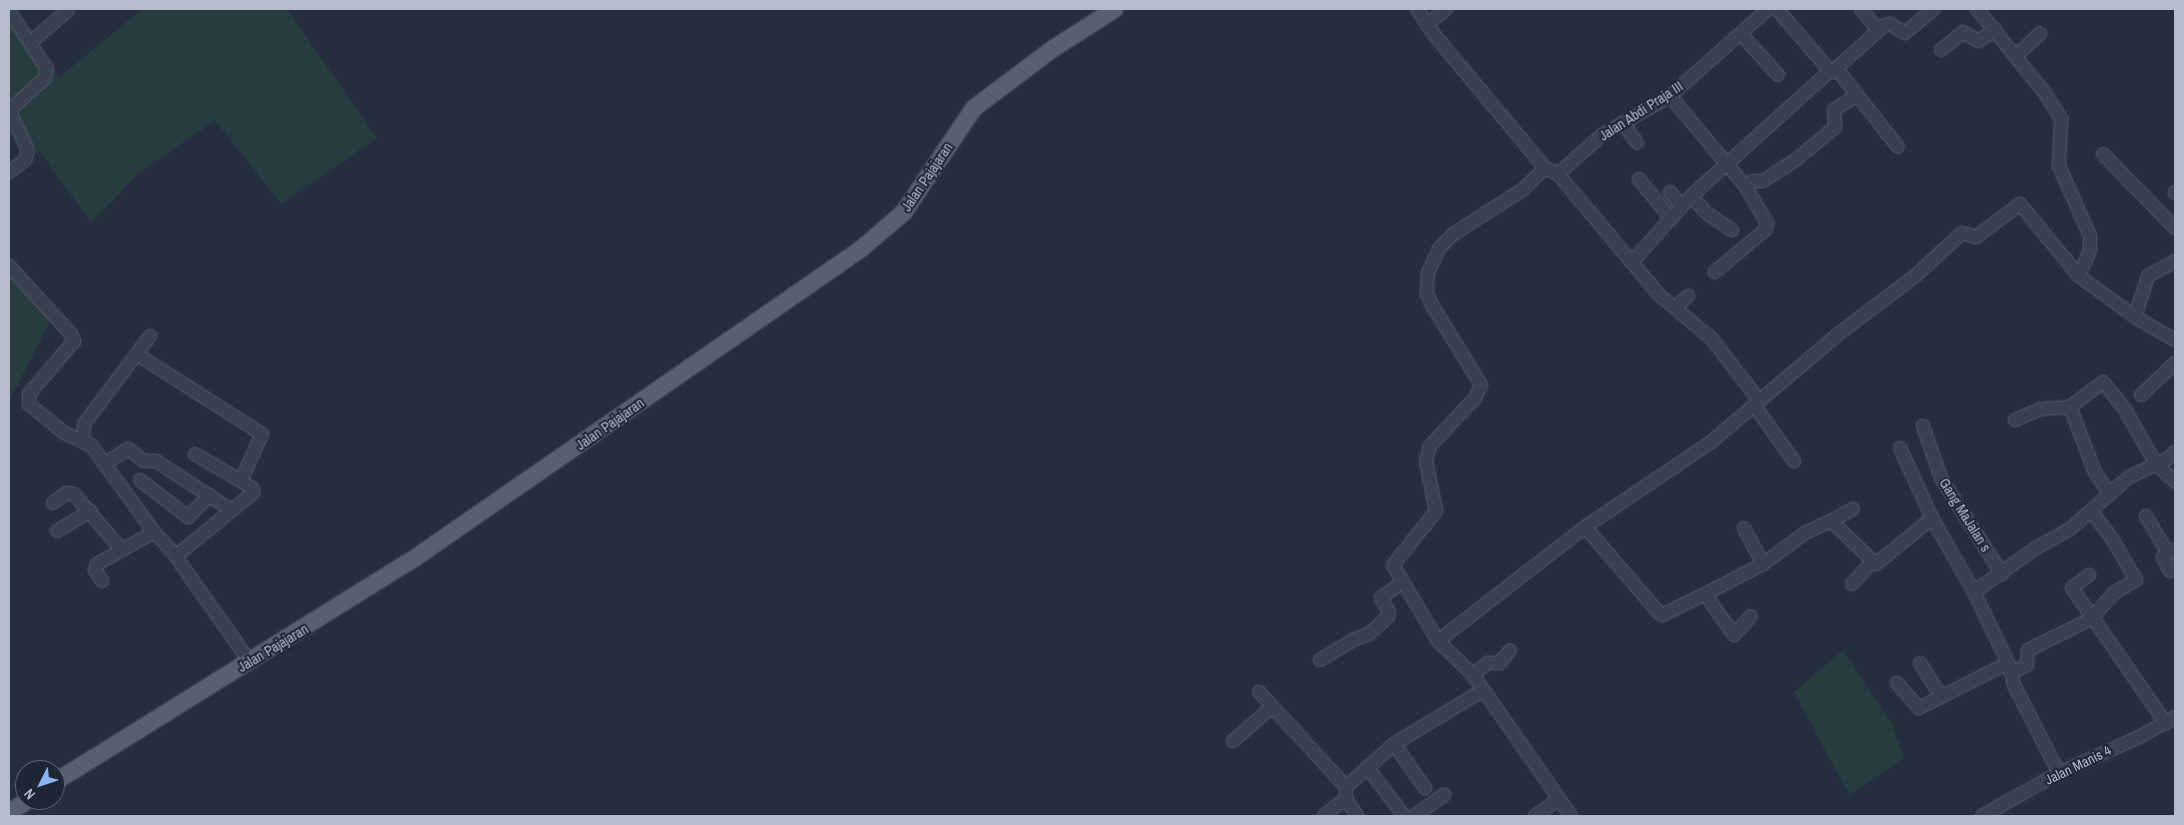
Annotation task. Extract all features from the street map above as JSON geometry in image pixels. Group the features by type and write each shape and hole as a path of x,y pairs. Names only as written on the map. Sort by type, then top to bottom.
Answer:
{"main road":[{"name":"Jalan Pajajaran","path":"65,776 412,560 529,481 874,238 904,212 974,108 1054,48 1115,9"}],"street":[{"path":"1417,9 1545,168 1558,174 1613,242 1633,261 1659,295 1711,338 1794,461"},
{"path":"1428,25 1446,9"},
{"name":"Jalan Abdi Praja III","path":"1558,174 1602,135 1670,96 1768,9"},
{"path":"1776,9 1831,72 1839,72 1898,147"},
{"path":"1861,9 1879,31"},
{"path":"1633,261 1691,196 1817,82 1890,24 1905,33 1934,9"},
{"path":"1978,9 2016,56 2061,119 2060,166 2090,236 2090,250 2079,276"},
{"path":"31,42 68,10"},
{"path":"9,172 25,160 28,150 12,117 12,108 47,75 45,64 14,12"},
{"path":"1941,50 1963,32 1978,41 1996,30"},
{"path":"1741,34 1778,75"},
{"path":"2016,56 2040,34"},
{"path":"1746,187 1785,167 1835,127 1834,110 1857,95"},
{"path":"1670,96 1727,162 1746,187 1767,223 1766,229 1715,272"},
{"path":"1623,123 1636,143"},
{"path":"2103,154 2175,228"},
{"path":"1545,168 1522,190 1452,235 1439,249 1428,273 1427,294 1436,313 1481,385 1475,398 1437,436 1427,454 1436,511 1394,560 1394,571 1438,641 1473,675 1571,816"},
{"path":"1639,179 1671,219"},
{"path":"1670,192 1681,206"},
{"path":"1691,196 1708,214 1732,230"},
{"path":"1438,641 1585,527 1711,442 1836,334 1915,276 1959,235 1966,232 1976,237 2020,204 2079,276 2135,317 2175,340"},
{"path":"2135,317 2148,276 2175,262"},
{"path":"9,266 71,334 74,341 29,394 29,404 64,433 75,440 83,440"},
{"path":"1675,308 1688,296"},
{"path":"150,336 138,355 84,424 83,440 104,464 154,532 176,556 250,662"},
{"path":"138,355 260,432 262,438 241,481"},
{"path":"2124,408 2141,398 2175,363"},
{"path":"2015,420 2041,409 2070,406 2104,382 2124,408 2156,464 2175,482"},
{"path":"2070,406 2095,472 2110,494"},
{"name":"Gang MaJalan s","path":"1923,426 1941,478 2002,574"},
{"path":"1900,448 1932,518 1974,592 2010,668 2014,688 2059,773"},
{"path":"104,464 128,449 144,461 154,460 231,510"},
{"path":"1974,592 2091,511 2129,477 2175,452"},
{"path":"176,556 253,493 252,488 195,454"},
{"path":"140,480 188,517 210,496"},
{"path":"53,503 68,492 90,511 121,549"},
{"path":"1585,527 1662,615 1763,564 1806,533 1853,509"},
{"path":"57,531 90,511"},
{"path":"1897,683 1918,708 2010,668 2027,665 2028,650 2091,619 2114,593 2136,578 2091,511"},
{"path":"2146,516 2172,551 2163,557 2170,571"},
{"path":"1852,584 1871,563 1880,562 1932,518"},
{"path":"1831,521 1871,563"},
{"path":"1744,528 1763,564"},
{"path":"102,581 95,566 121,549 154,532"},
{"path":"2089,575 2072,588 2091,619 2112,643 2170,720"},
{"path":"1320,660 1355,639 1369,634 1388,617 1389,612 1381,598 1401,583"},
{"path":"1705,594 1734,635 1751,616"},
{"path":"1473,675 1488,663 1500,663 1510,650"},
{"path":"1920,662 1941,697"},
{"path":"1324,816 1367,767 1394,744 1483,690"},
{"path":"1260,692 1346,793 1358,816"},
{"path":"1233,741 1272,707"},
{"name":"Jalan Manis 4","path":"1982,816 2059,773 2170,720"},
{"path":"1394,744 1425,788"},
{"path":"1367,767 1404,816"},
{"path":"1414,816 1444,795"},
{"path":"1535,816 1559,799"}],"green space":[{"path":"143,9 287,9 377,138 281,204 215,120 137,175 91,223 9,109 9,20 59,77"},
{"path":"9,273 52,319 9,401"},
{"path":"1843,650 1892,724 1904,758 1849,795 1794,692"}]}
